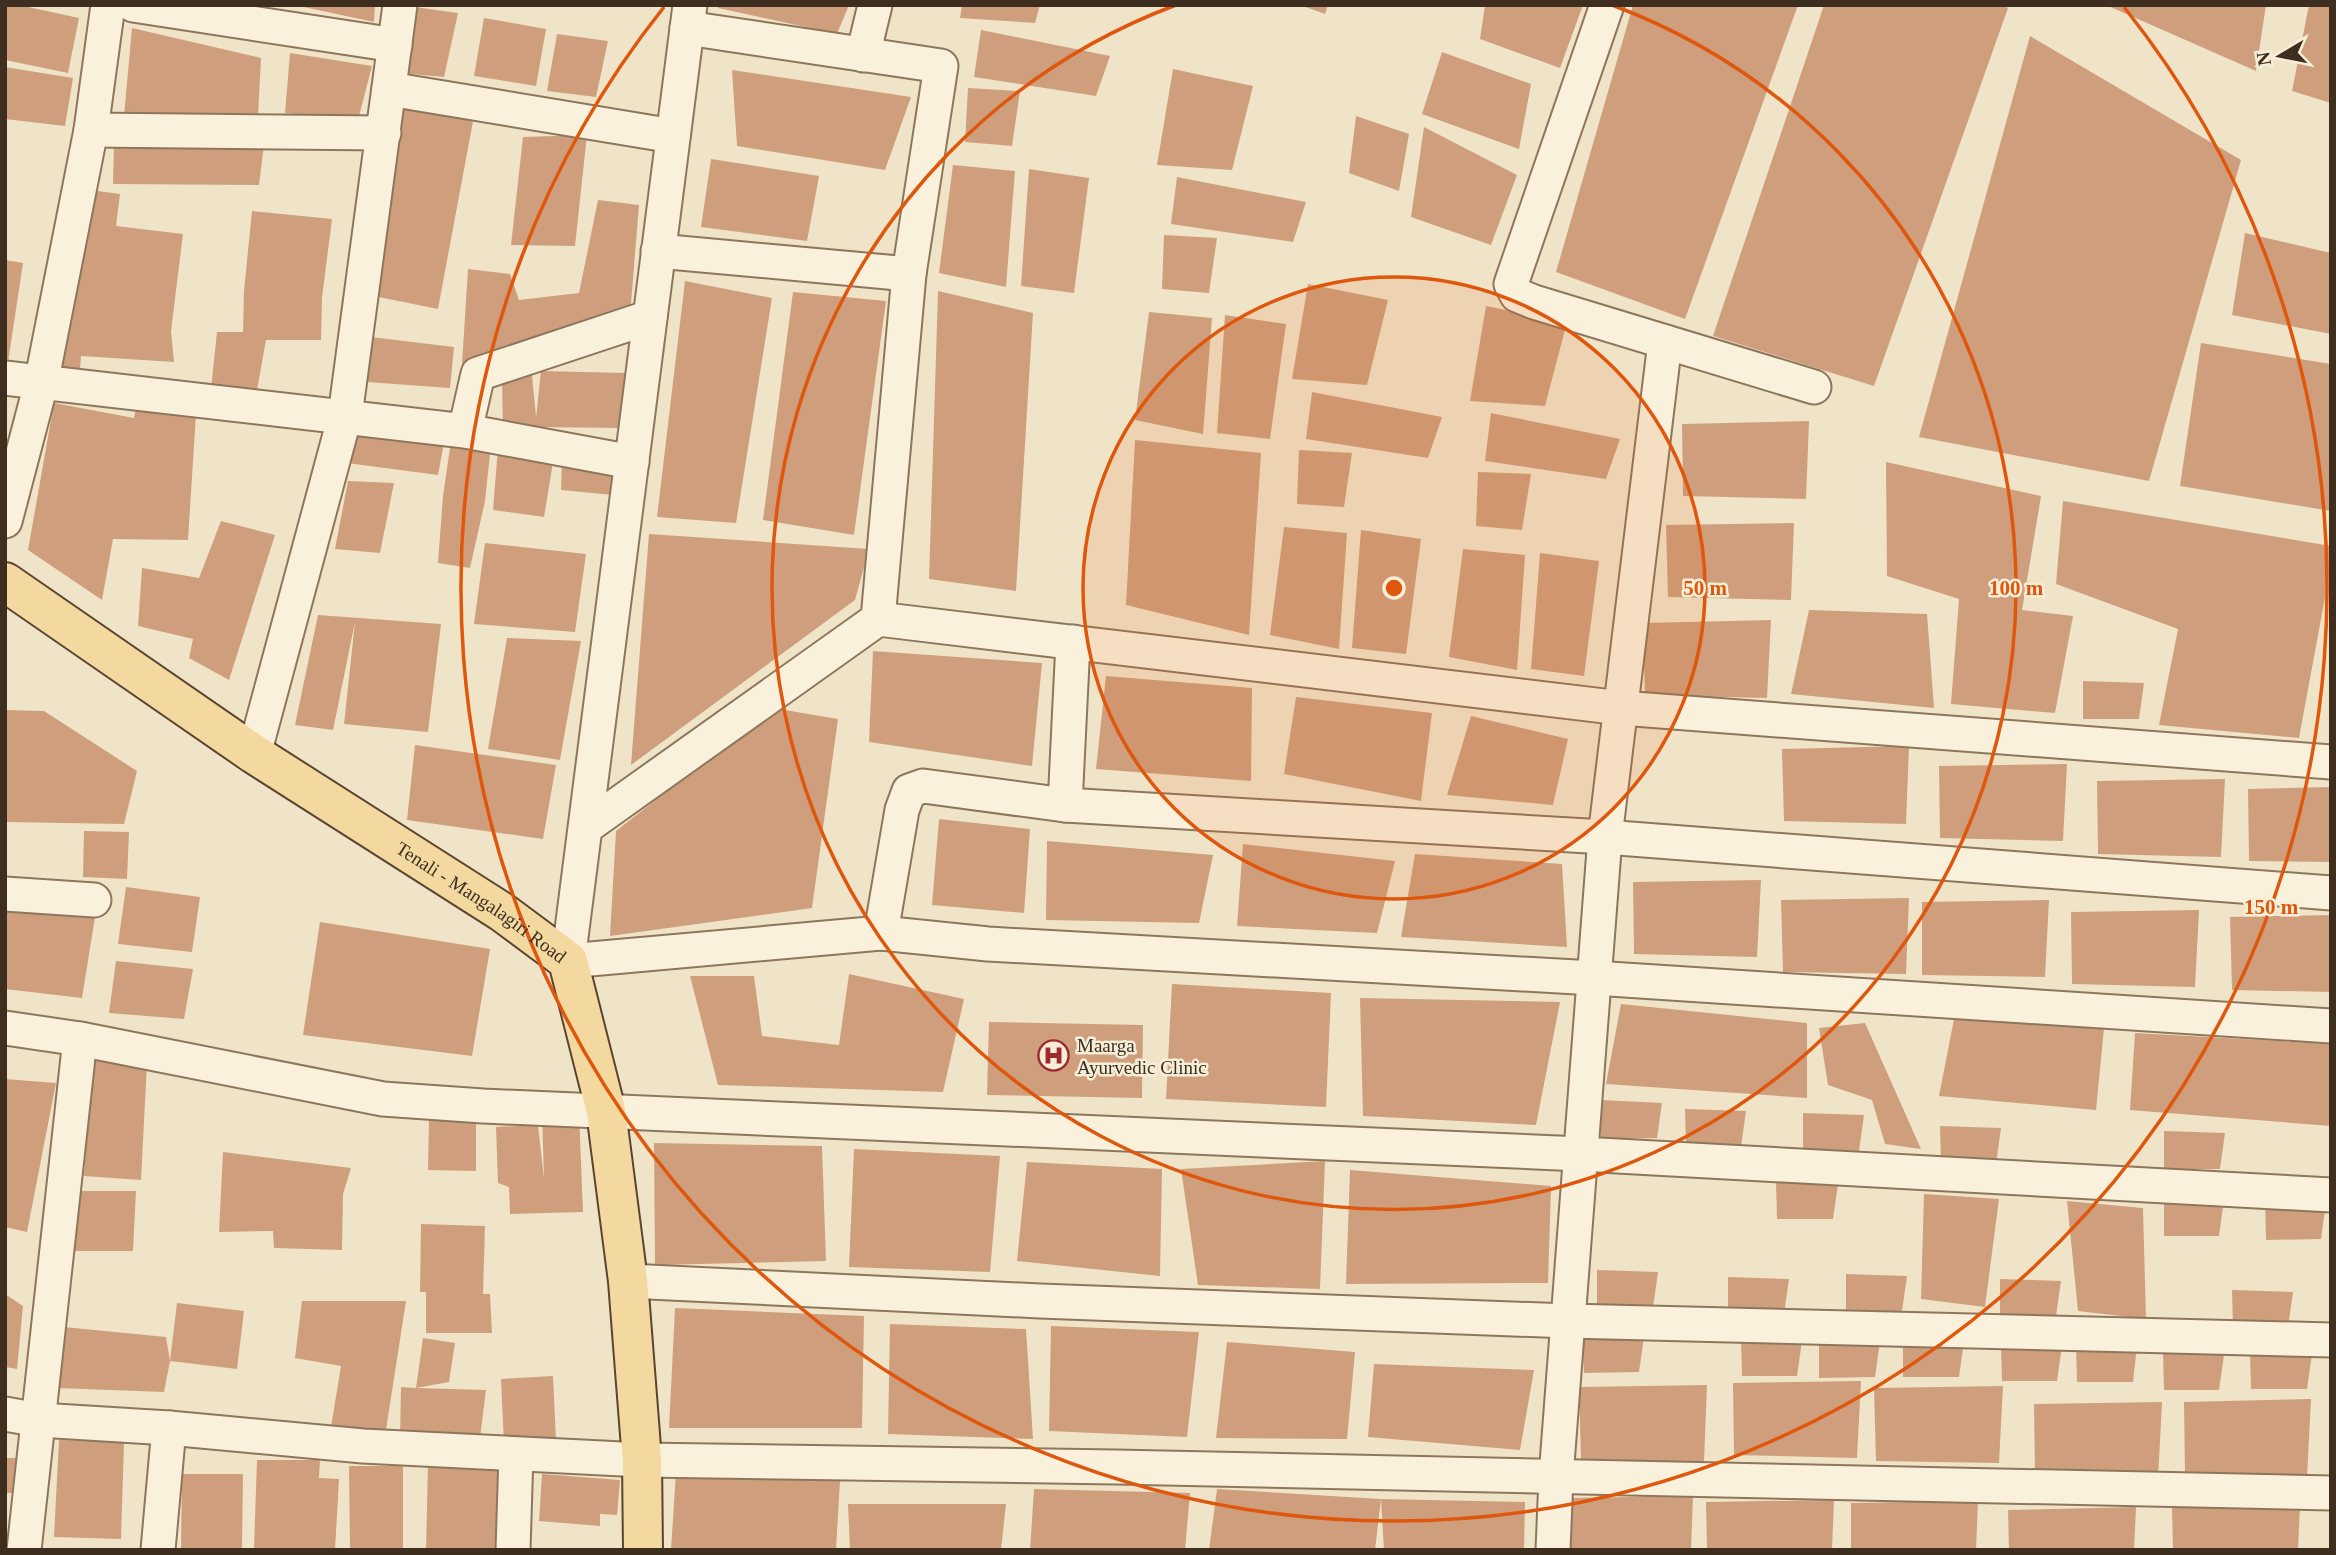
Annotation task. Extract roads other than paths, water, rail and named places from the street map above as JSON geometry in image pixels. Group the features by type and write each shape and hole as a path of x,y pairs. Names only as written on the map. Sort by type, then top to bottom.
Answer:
{"main road":[{"name":"Tenali - Mangalagiri Road","path":"5,582 254,754 502,912 568,961 606,1111 628,1281 642,1460 643,1550"}],"street":[{"path":"5,521 41,384 91,130 108,5"},
{"path":"133,5 234,14 395,45"},
{"path":"254,754 345,416 400,5"},
{"path":"863,55 875,5"},
{"path":"1606,5 1511,284 1517,295 1534,302 1814,387"},
{"path":"878,619 909,274 941,66 863,55 688,17 568,961 881,933 988,944 1594,978 2331,1026"},
{"path":"389,89 673,136"},
{"path":"91,130 384,133"},
{"path":"658,251 909,274"},
{"path":"466,431 478,374 650,317"},
{"path":"1553,1550 1556,1477 1605,837 1665,342"},
{"path":"5,378 466,431 632,462"},
{"path":"586,827 878,619 1621,708 2331,762"},
{"path":"1065,805 1073,642"},
{"path":"881,933 902,810 909,790 923,786 1065,805 1605,837 2331,893"},
{"path":"5,894 94,900"},
{"path":"5,1028 80,1039 383,1099 1581,1154 2331,1195"},
{"path":"24,1550 80,1039"},
{"path":"628,1281 1040,1301 1568,1321 2331,1340"},
{"path":"5,1414 39,1420 169,1428 363,1446 642,1460 1116,1466 2331,1493"},
{"path":"158,1550 169,1428"},
{"path":"513,1550 516,1454"}],"place":[{"name":"Maarga Ayurvedic Clinic","path":"1054,1056"}]}
